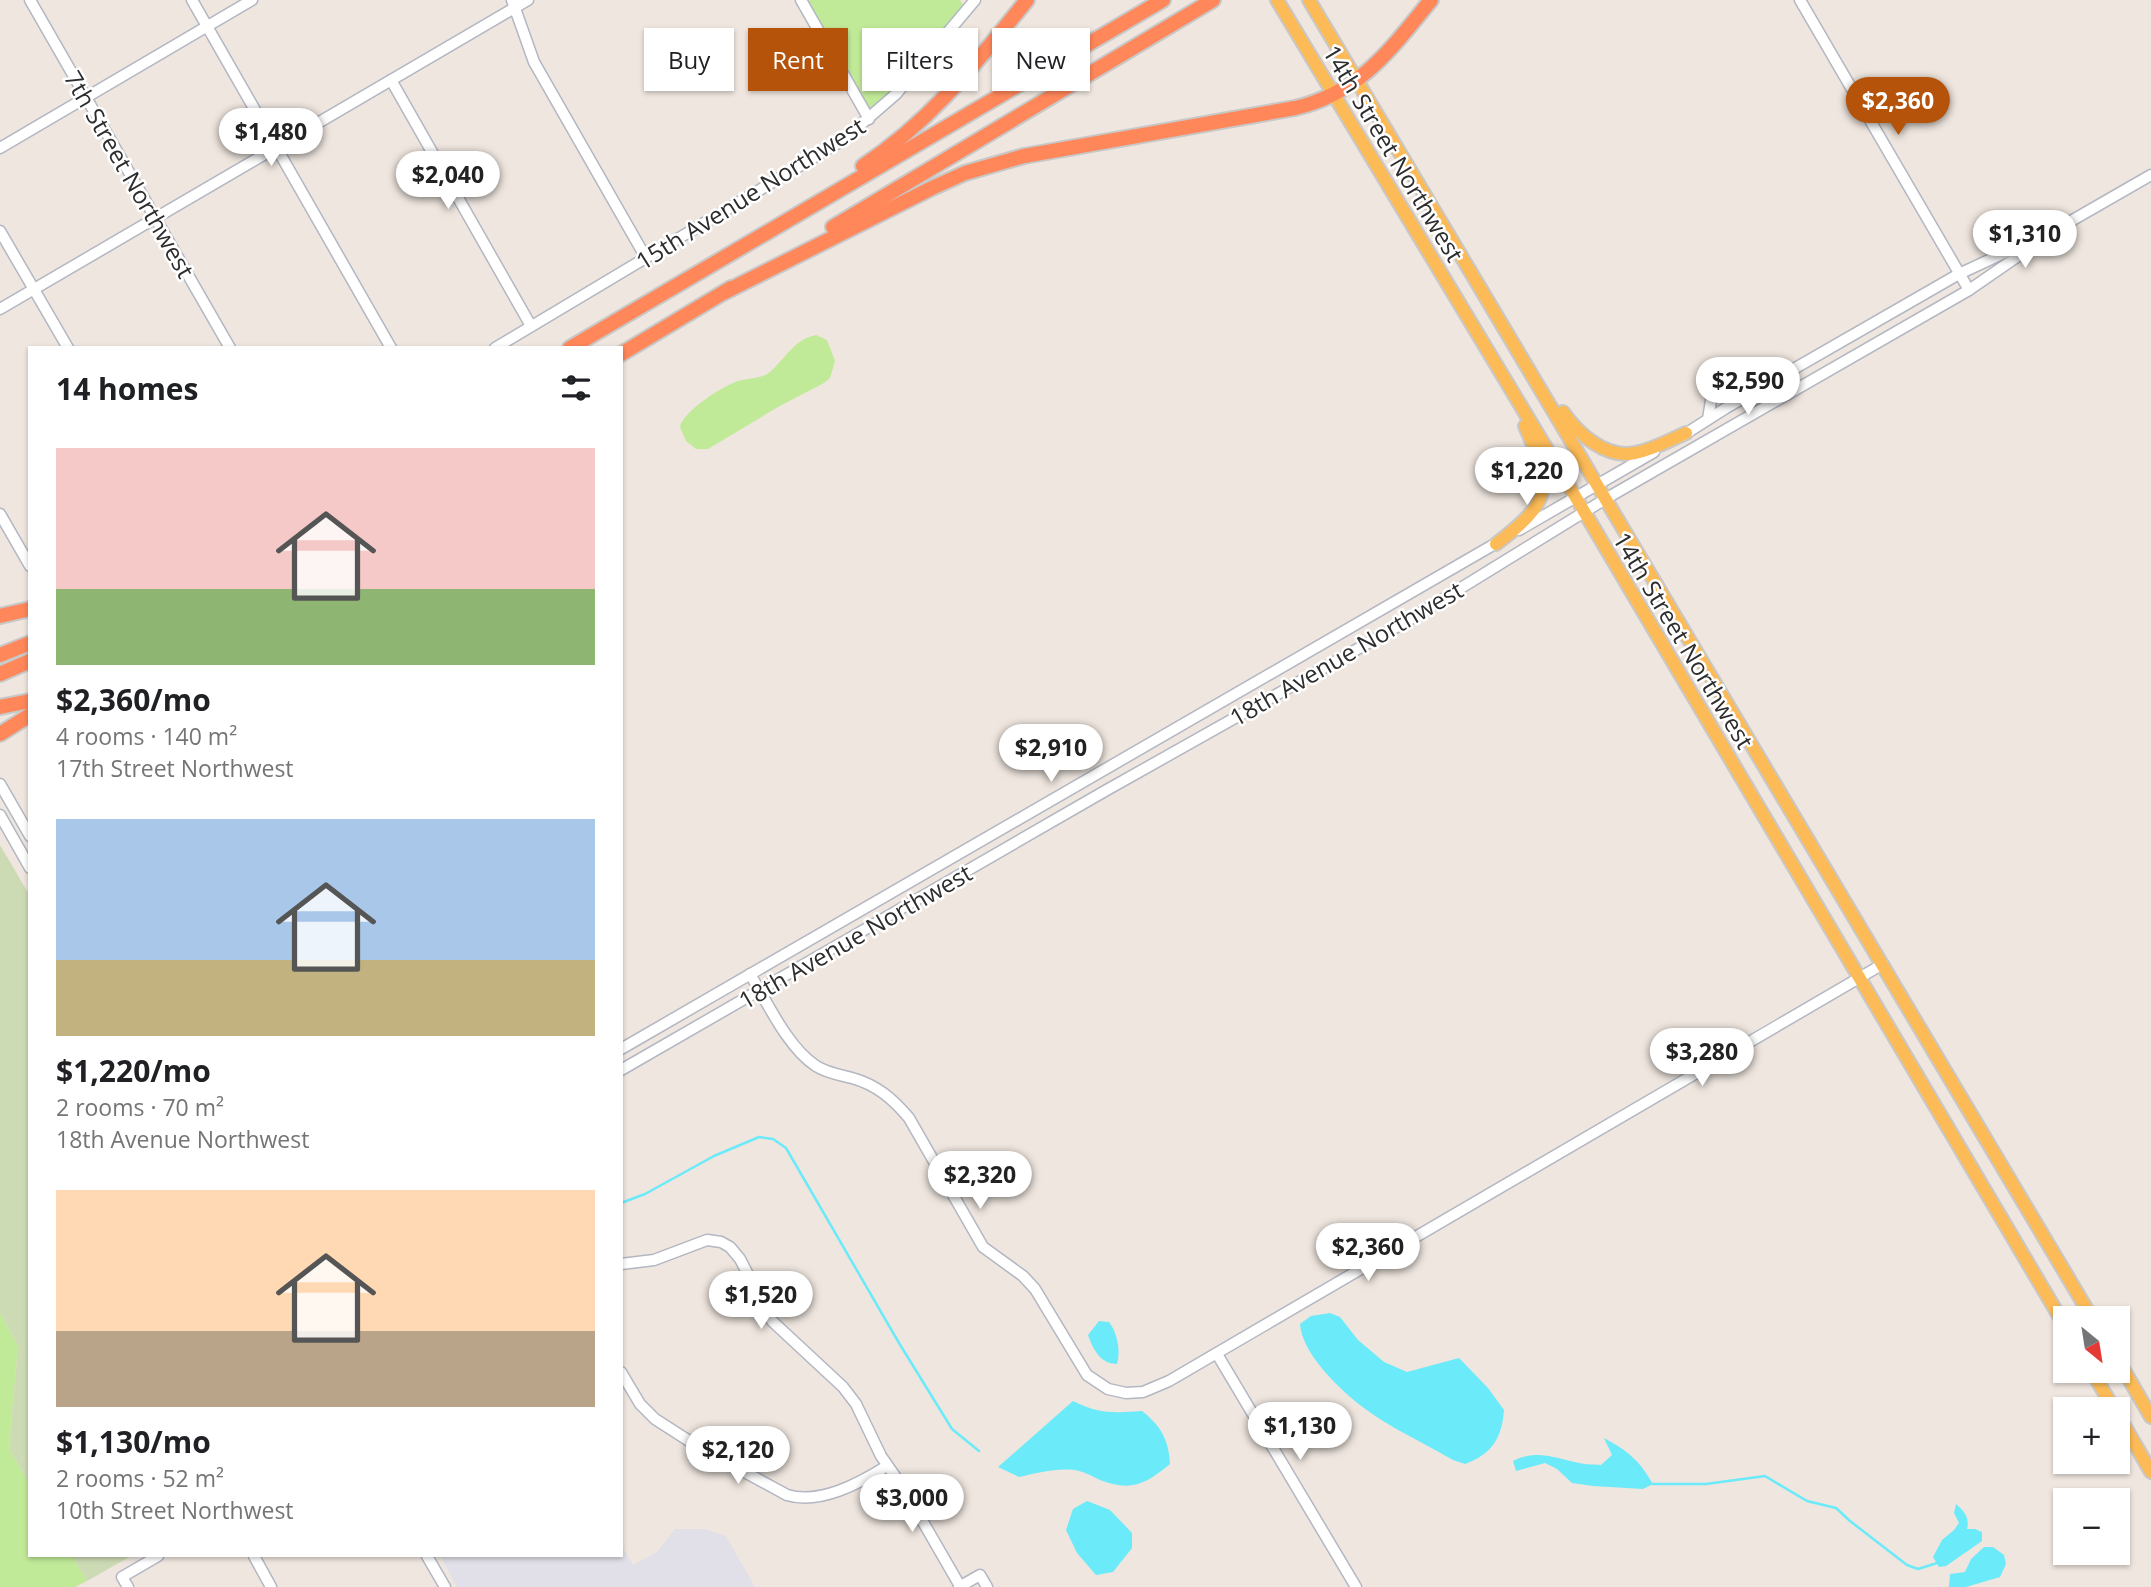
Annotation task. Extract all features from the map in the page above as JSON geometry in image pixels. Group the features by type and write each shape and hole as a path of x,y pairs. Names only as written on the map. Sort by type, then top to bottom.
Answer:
{"highway":[{"path":"709,266 873,159 917,126 948,96 1027,0"},
{"path":"573,346 1163,0"},
{"path":"623,353 1213,0"},
{"path":"725,292 932,188 975,170 1024,156 1295,108 1335,94 1358,80 1381,60 1431,0"},
{"path":"0,611 28,607"},
{"path":"0,616 28,608"},
{"path":"0,655 28,644"},
{"path":"0,674 28,662"},
{"path":"0,707 28,701"},
{"path":"0,734 28,716"}],"main road":[{"name":"14th Street Northwest","path":"1277,0 1575,496 2053,1306"},
{"name":"14th Street Northwest","path":"1310,0 2085,1306"},
{"path":"1522,356 1566,417 1585,436 1605,450 1620,454 1635,453 1686,433"},
{"path":"1496,544 1525,522 1537,508 1543,493 1544,477 1529,436 1498,369"},
{"path":"2130,1381 2151,1417"},
{"path":"2130,1436 2151,1472"}],"street":[{"name":"7th Street Northwest","path":"30,0 229,346"},
{"path":"192,0 390,346"},
{"path":"0,148 252,0"},
{"path":"0,309 391,80 513,4 527,0"},
{"path":"801,0 869,119"},
{"name":"15th Avenue Northwest","path":"498,346 811,160 869,119 904,85 975,0"},
{"path":"1800,0 1969,290"},
{"path":"513,4 534,62 646,258"},
{"path":"391,80 531,326"},
{"name":"18th Avenue Northwest","path":"623,1069 1409,620 1606,498 1969,290 2064,225 2151,175"},
{"name":"18th Avenue Northwest","path":"623,1048 1103,773 1686,433 1708,419 1730,399 1745,397 1959,274 2064,225"},
{"path":"0,230 67,346"},
{"path":"1708,419 1712,394 1706,378 1730,399 1733,415 1720,432"},
{"path":"0,514 28,563"},
{"path":"0,785 28,833"},
{"path":"0,816 28,865"},
{"path":"750,974 788,1037 802,1054 817,1067 878,1088 894,1100 909,1118 983,1247 1023,1276 1035,1289 1082,1368 1095,1382 1119,1392 1143,1392 1217,1354 1883,964"},
{"path":"623,1264 654,1260 707,1240 721,1242 730,1247 740,1259 772,1321 843,1387 856,1404 887,1466 904,1489 960,1587 980,1575 986,1587"},
{"path":"1217,1354 1356,1587"},
{"path":"623,1376 645,1410 663,1425 787,1495 801,1498 822,1495 860,1481 887,1466"},
{"path":"128,1587 122,1577 156,1557"},
{"path":"255,1557 271,1587"},
{"path":"428,1557 445,1587"}],"shaded area":[{"path":"675,1529 705,1529 726,1536 755,1587 457,1587 441,1557 623,1557 623,1548 633,1565 657,1552"}],"green space":[{"path":"801,0 960,0 967,11 952,28 862,28 862,91 894,91 869,119 848,82 848,28 817,28"},
{"path":"816,335 827,340 835,361 830,378 824,383 708,449 696,449 686,441 680,427 696,407 731,384 766,374 796,345"},
{"path":"0,845 28,893 28,1481 9,1449 18,1346 0,1313"},
{"path":"0,1313 18,1346 9,1449 28,1481 28,1557 73,1557 87,1581 75,1587 0,1587"},
{"path":"73,1557 129,1557 87,1581"}],"water":[{"path":"1330,1313 1340,1317 1358,1340 1384,1362 1407,1372 1459,1358 1488,1388 1504,1410 1501,1429 1494,1444 1482,1455 1465,1464 1395,1428 1354,1400 1315,1359 1302,1335 1300,1324 1311,1316"},
{"path":"1099,1321 1109,1322 1114,1331 1118,1342 1117,1364 1102,1359 1090,1340 1088,1335"},
{"path":"1073,1401 1107,1412 1142,1411 1163,1434 1170,1464 1153,1477 1129,1485 1111,1484 1074,1470 1053,1470 1019,1477 998,1467"},
{"path":"1604,1438 1632,1457 1653,1484 1643,1489 1572,1483 1557,1469 1545,1463 1516,1471 1513,1461 1538,1455 1601,1465 1612,1455"},
{"path":"1087,1501 1110,1510 1132,1533 1132,1548 1113,1572 1096,1575 1077,1553 1066,1530 1073,1509"},
{"path":"1956,1504 1966,1515 1967,1529 1982,1532 1982,1541 1946,1566 1939,1567 1933,1557 1942,1540 1959,1523 1954,1513"},
{"path":"1984,1547 1993,1547 2004,1555 2006,1564 2000,1577 1966,1587 1949,1587 1950,1574 1965,1572 1971,1559"}],"waterway":[{"path":"623,1202 645,1194 714,1156 759,1137 773,1139 786,1148 952,1429 979,1451"},
{"path":"1653,1484 1706,1484 1765,1476 1807,1501 1836,1508 1907,1565 1918,1569 1937,1563"}]}
